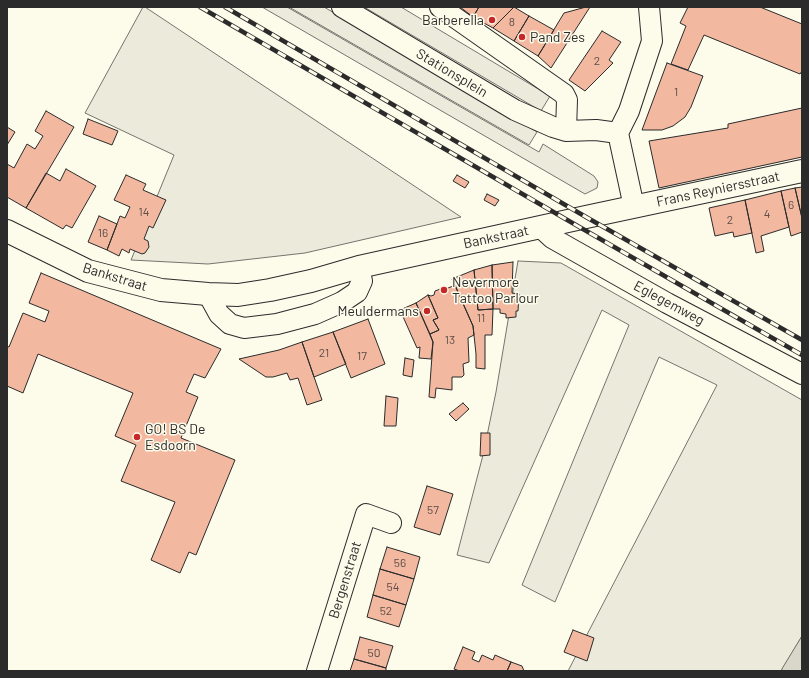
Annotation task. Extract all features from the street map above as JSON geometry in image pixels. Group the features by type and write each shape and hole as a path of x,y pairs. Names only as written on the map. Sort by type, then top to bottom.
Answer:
{"street":[{"name":"Stationsplein","path":"342,7 515,110 552,127 566,131 596,130 618,133"},
{"path":"440,7 564,94 567,100 566,131"},
{"path":"634,207 618,133 629,111 652,41 649,7"},
{"name":"Frans Reyniersstraat","path":"634,207 802,171"},
{"name":"Bankstraat","path":"10,237 88,271 161,290 238,295 311,281 359,267 634,207"},
{"name":"Eglegemweg","path":"540,227 552,238 667,303 765,353 802,374"},
{"path":"208,294 219,314 230,324 244,328 277,324 315,314 342,302 357,292 362,281 359,267"},
{"name":"Bergenstraat","path":"317,671 366,514 390,523"}],"shaded area":[{"path":"143,7 461,217 305,253 208,264 131,260 174,155 85,113"},
{"path":"262,7 287,7 539,152 543,144 594,176 598,182 597,188 585,194"},
{"path":"289,7 324,7 537,132 529,145"},
{"path":"364,7 401,7 550,96 541,111"},
{"path":"518,261 561,263 802,400 802,636 781,671 568,671 717,385 659,357 555,602 522,585 629,325 602,310 489,563 457,555 483,455 496,392"},
{"path":"802,636 802,671 781,671 783,667"}],"building":[{"path":"460,7 479,7 473,17"},
{"path":"479,7 514,7 493,28 473,17"},
{"path":"514,7 529,16 514,41 493,28"},
{"path":"590,7 551,68 538,56 564,13"},
{"path":"688,7 760,7 802,24 802,71 800,74 704,35 688,70 671,64 686,26 680,23"},
{"path":"529,16 554,30 538,56 514,41"},
{"path":"602,31 621,42 609,60 613,63 585,91 569,80"},
{"path":"667,63 703,76 691,107 685,117 673,126 662,130 642,130"},
{"path":"802,108 802,157 659,188 649,141 728,128 728,124"},
{"path":"46,111 74,127 26,208 7,197 7,164 14,168 27,144 35,149 43,136 35,131"},
{"path":"88,119 118,131 112,145 83,134"},
{"path":"7,127 15,132 7,145"},
{"path":"66,169 96,186 72,228 66,225 63,229 26,208 46,173 60,181"},
{"path":"126,175 146,184 143,190 166,200 153,228 149,226 144,239 148,241 149,247 145,253 142,254 130,249 129,253 122,249 119,256 107,250 120,216 125,218 130,207 114,200"},
{"path":"457,175 469,182 465,188 453,181"},
{"path":"802,187 802,218 795,188"},
{"path":"795,188 802,218 802,232 791,236 781,191"},
{"path":"781,191 789,227 761,236 764,251 756,253 745,200"},
{"path":"487,194 499,200 495,206 484,200"},
{"path":"745,200 752,233 734,237 733,232 715,236 709,208"},
{"path":"99,216 117,224 107,250 88,242"},
{"path":"513,262 512,293 519,294 518,311 516,311 516,317 506,318 506,314 500,313 500,309 493,309 492,265"},
{"path":"492,265 493,309 478,310 474,270"},
{"path":"474,270 478,310 493,309 492,335 485,335 485,369 476,368 473,326 452,279"},
{"path":"41,273 221,349 205,378 194,374 186,392 198,397 181,438 235,460 196,555 189,552 180,573 151,560 175,502 121,481 136,445 115,436 133,393 38,354 23,393 7,386 7,346 9,347 23,313 45,322 49,311 29,303"},
{"path":"455,285 473,326 474,335 468,338 469,362 463,364 464,375 462,377 452,377 452,390 436,388 435,398 429,397 433,342 430,334 439,330 433,320 438,318 428,295 434,295 435,291 443,288 446,289"},
{"name":"Meuldermans","path":"428,295 438,318 433,320 439,330 430,334 416,303"},
{"path":"416,303 433,342 431,359 419,358 420,347 417,348 400,310"},
{"path":"368,319 385,364 351,378 333,332"},
{"path":"333,332 346,364 314,377 302,342"},
{"path":"302,342 322,400 307,405 298,378 290,380 287,373 273,377 266,377 239,359 279,350"},
{"path":"405,358 414,360 412,377 403,375"},
{"path":"386,396 398,398 396,426 384,426"},
{"path":"463,403 469,409 456,421 449,414"},
{"path":"481,433 490,433 490,455 480,456"},
{"path":"427,486 453,494 440,535 414,527"},
{"path":"387,547 420,557 414,579 380,569"},
{"path":"380,569 414,579 406,605 373,595"},
{"path":"373,595 406,605 399,627 367,617"},
{"path":"573,630 594,638 587,661 564,652"},
{"path":"360,637 393,646 386,668 354,659"},
{"path":"463,647 475,652 472,659 479,662 482,655 493,660 495,655 511,662 507,671 460,671 454,669"},
{"path":"354,659 386,668 386,671 350,671"},
{"path":"511,662 522,666 524,671 507,671"}],"railway":[{"path":"200,7 802,355"},
{"path":"225,7 586,217 802,340"}],"place":[{"name":"Barberella","path":"492,20"},
{"name":"Pand Zes","path":"522,37"},
{"name":"Nevermore Tattoo Parlour","path":"444,290"},
{"name":"Meuldermans","path":"427,311"},
{"name":"GO! BS De Esdoorn","path":"137,437"}]}
